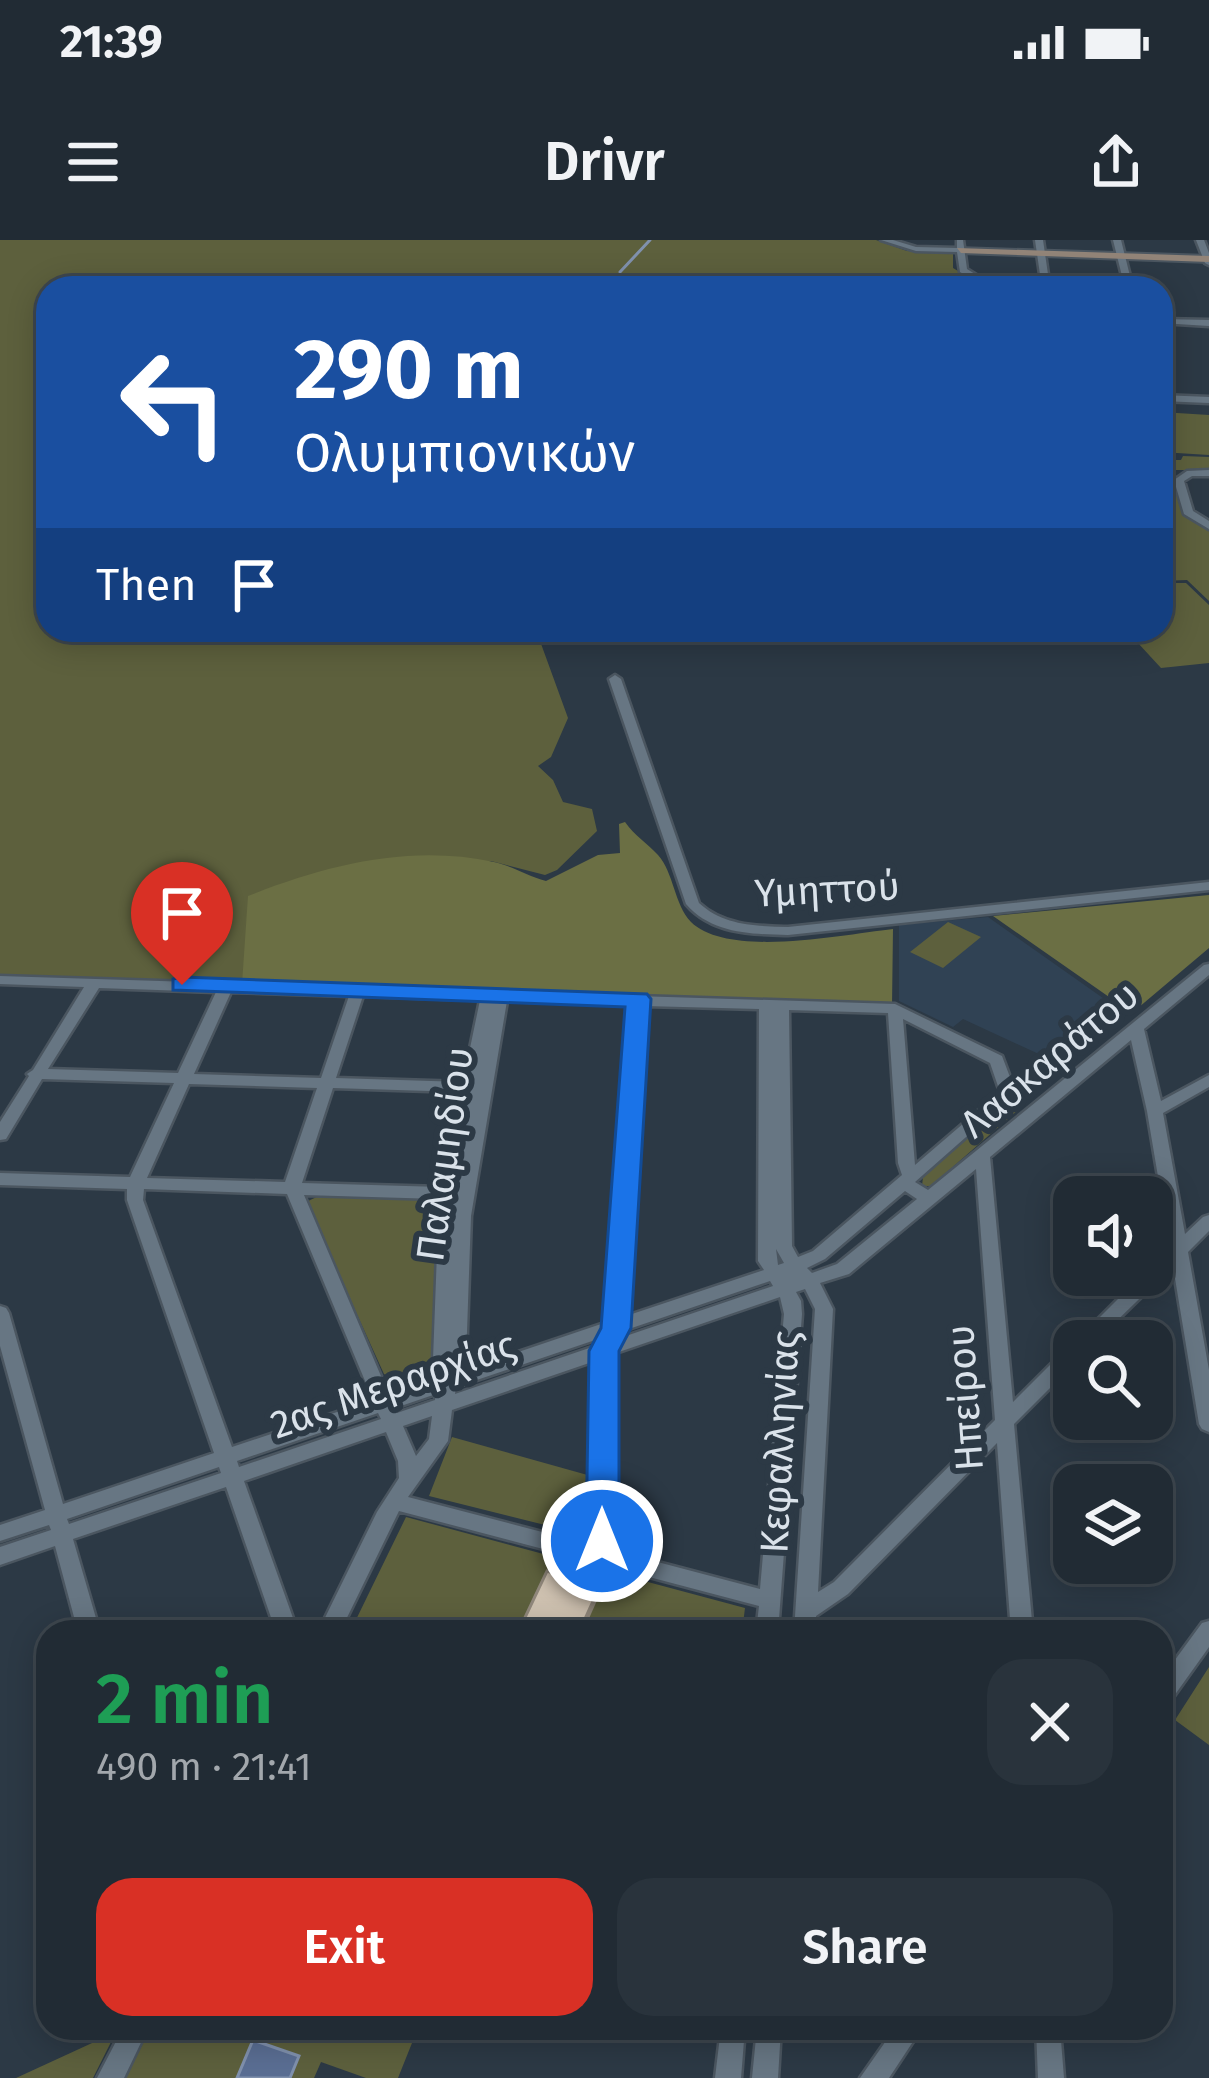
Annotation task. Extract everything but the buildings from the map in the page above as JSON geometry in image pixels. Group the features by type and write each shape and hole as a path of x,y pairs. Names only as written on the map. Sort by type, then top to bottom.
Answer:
{"street":[{"path":"885,240 916,249 1041,250 1209,261 1201,240"},
{"path":"1117,240 1126,276"},
{"path":"961,248 963,270 973,276"},
{"path":"1173,322 1209,323"},
{"path":"1173,398 1209,400"},
{"path":"1209,473 1179,480 1188,512 1209,526"},
{"name":"Υμηττού","path":"615,679 692,904 710,919 735,927 788,931 1209,886"},
{"name":"Λασκαράτου","path":"812,1283 843,1269 983,1158 1209,968"},
{"path":"0,980 898,1009 907,1180 929,1199"},
{"path":"0,1135 94,982"},
{"path":"226,986 136,1183 135,1200 283,1620"},
{"path":"358,990 292,1187 388,1413 409,1479"},
{"name":"Παλαμηδίου","path":"334,1620 394,1502 439,1441 457,1360 456,1193 495,994"},
{"path":"602,1556 604,1351 616,1328 638,999"},
{"path":"774,1004 783,1246 795,1266"},
{"name":"Κεφαλληνίας","path":"768,1620 794,1314 766,1261 774,1004"},
{"name":"Λασκαράτου","path":"795,1266 819,1255 1008,1093 997,1060 898,1009"},
{"path":"1136,1030 1155,1111 1209,1424"},
{"path":"35,1074 478,1088"},
{"path":"1155,1111 1209,1080"},
{"name":"Ηπείρου","path":"983,1158 1021,1620"},
{"path":"0,1179 456,1193"},
{"path":"1107,1320 1209,1221"},
{"name":"Κεφαλληνίας","path":"795,1266 812,1283 823,1304 807,1620"},
{"name":"2ας Μεραρχίας","path":"449,1385 604,1351 779,1282 795,1266"},
{"name":"2ας Μεραρχίας","path":"0,1556 59,1524 388,1413 449,1385 616,1328 779,1282 812,1283"},
{"path":"0,1313 86,1620"},
{"path":"808,1620 1053,1373"},
{"path":"394,1502 770,1600"},
{"name":"2ας Μεραρχίας","path":"0,1533 59,1524"},
{"path":"1173,1680 1209,1630"},
{"path":"110,2078 130,2040"},
{"path":"728,2078 732,2040"},
{"path":"765,2078 768,2040"},
{"path":"873,2078 901,2040"},
{"path":"1049,2040 1051,2078"}],"shaded area":[{"path":"988,917 1110,1003 1041,1055 963,1019 953,1027 899,1001 899,925"}],"green space":[{"path":"0,240 876,240 907,251 953,253 953,268 967,276 36,276 36,642 540,642 568,718 551,757 538,766 553,780 563,802 592,809 597,831 557,870 545,875 491,861 249,950 242,984 0,976"},
{"path":"1173,413 1209,415 1209,455 1173,453"},
{"path":"1183,456 1209,457 1209,470 1173,470 1173,460"},
{"path":"1173,483 1184,513 1209,530 1209,601 1187,580 1173,581"},
{"path":"1173,583 1186,583 1209,605 1209,663 1161,668 1137,642 1173,642"},
{"path":"625,822 663,862 685,915 709,933 759,942 893,929 892,1006 242,984 248,896 338,867 431,855 494,862 546,881 598,855 620,853 619,824"},
{"path":"1209,895 1209,948 1132,1013 993,916"},
{"path":"948,922 981,937 943,968 910,952"},
{"path":"1013,1097 1025,1104 931,1186 922,1186 923,1177"},
{"path":"323,1194 434,1200 441,1210 435,1378 399,1383 384,1374 306,1202"},
{"path":"452,1437 591,1476 589,1536 429,1496"},
{"path":"406,1517 745,1608 744,1620 356,1620"},
{"path":"1209,1667 1209,1745 1175,1720"},
{"path":"99,2040 112,2040 93,2078 16,2078"},
{"path":"144,2040 413,2040 398,2078 366,2078 321,2062 314,2078 126,2078"}],"water":[{"path":"253,2040 299,2056 290,2078 237,2078"}],"waterway":[{"path":"620,272 650,240"}],"route":[{"path":"182,985 638,999 616,1328 604,1351 602,1541"}]}
